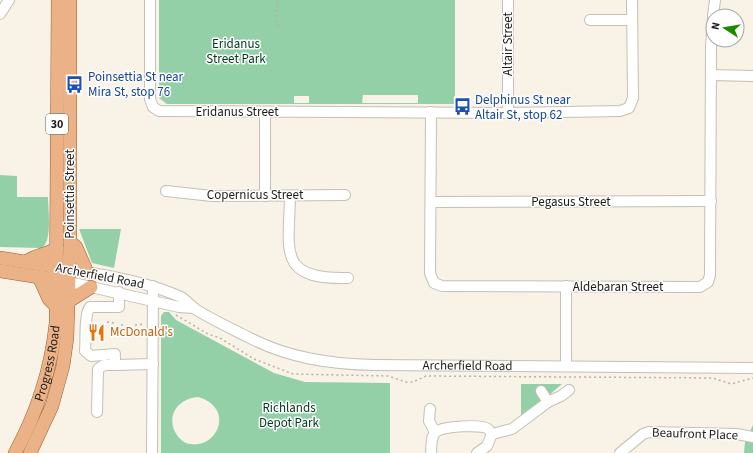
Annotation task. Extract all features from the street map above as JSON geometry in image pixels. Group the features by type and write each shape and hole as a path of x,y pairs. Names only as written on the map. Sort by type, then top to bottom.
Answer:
{"main road":[{"name":"Poinsettia Street","path":"58,0 57,248 63,275"},
{"name":"Poinsettia Street","path":"63,275 70,242 70,0"},
{"path":"70,242 76,247 86,272"},
{"path":"26,262 33,256 48,253 57,248"},
{"name":"Archerfield Road","path":"0,258 26,262 63,275"},
{"name":"Archerfield Road","path":"0,271 40,277 63,275"},
{"name":"Progress Road","path":"30,453 52,406 60,376 67,338 69,301 63,275"},
{"name":"Progress Road","path":"15,453 33,418 47,378 53,349 57,307 63,275"},
{"path":"40,277 49,299 57,307"},
{"path":"69,301 91,286"}],"street":[{"path":"0,14 9,0"},
{"name":"Eridanus Street","path":"150,0 150,99 155,110 163,112 508,113 620,111 629,108 633,98 632,20"},
{"name":"Altair Street","path":"508,0 508,113"},
{"path":"590,20 632,20 632,0"},
{"name":"Aldebaran Street","path":"431,112 430,273 434,283 442,286 700,287 708,282 710,275 712,48"},
{"path":"711,75 753,76"},
{"path":"265,112 265,196"},
{"name":"Copernicus Street","path":"166,191 212,196 345,196"},
{"path":"290,196 289,252 292,261 308,274 318,278 348,278"},
{"name":"Pegasus Street","path":"430,202 711,201"},
{"name":"Archerfield Road","path":"63,275 86,272 153,286 183,298 194,308 263,344 291,355 312,360 374,366 753,368"},
{"name":"Archerfield Road","path":"63,275 91,286 179,307 194,308"},
{"path":"152,453 153,286"},
{"path":"566,286 566,366"},
{"path":"119,292 119,308 90,307 88,309 85,351 91,356 115,356 153,364"},
{"path":"97,412 98,369 115,356"},
{"path":"492,434 512,429 548,402 561,396 569,390"},
{"path":"541,392 548,402"},
{"path":"430,409 429,421 435,432"},
{"path":"432,453 432,440 435,432 442,427 482,426 488,429 492,434"},
{"name":"Beaufront Place","path":"620,453 643,434 649,432 737,434 753,437"},
{"path":"477,453 487,446 492,434"}],"path":[{"path":"278,0 275,10 276,16 280,29 287,33"},
{"path":"107,322 114,322"},
{"path":"134,325 144,324"},
{"path":"121,325 126,325"}],"green space":[{"name":"Eridanus Street Park","path":"159,0 455,0 455,104 167,104 159,98","holes":["363,95 418,95 418,103 362,103","294,96 309,96 309,103 294,103"]},
{"path":"0,175 17,176 17,197 48,197 48,233 45,245 41,248 0,247"},
{"path":"79,229 121,229 114,268 92,263"},
{"name":"Richlands Depot Park","path":"164,312 169,312 176,320 274,373 305,382 390,383 390,453 161,453 161,316","holes":["198,397 210,403 217,410 219,419 218,428 213,436 206,442 197,444 184,442 176,434 173,427 172,421 175,410 182,402 192,398"]},
{"path":"521,384 562,384 521,419"},
{"path":"753,425 753,453 744,453 745,442"}],"place":[{"name":"Poinsettia St near Mira St, stop 76","path":"75,84"},
{"name":"Delphinus St near Altair St, stop 62","path":"462,107"},
{"name":"McDonald's","path":"97,332"}]}
